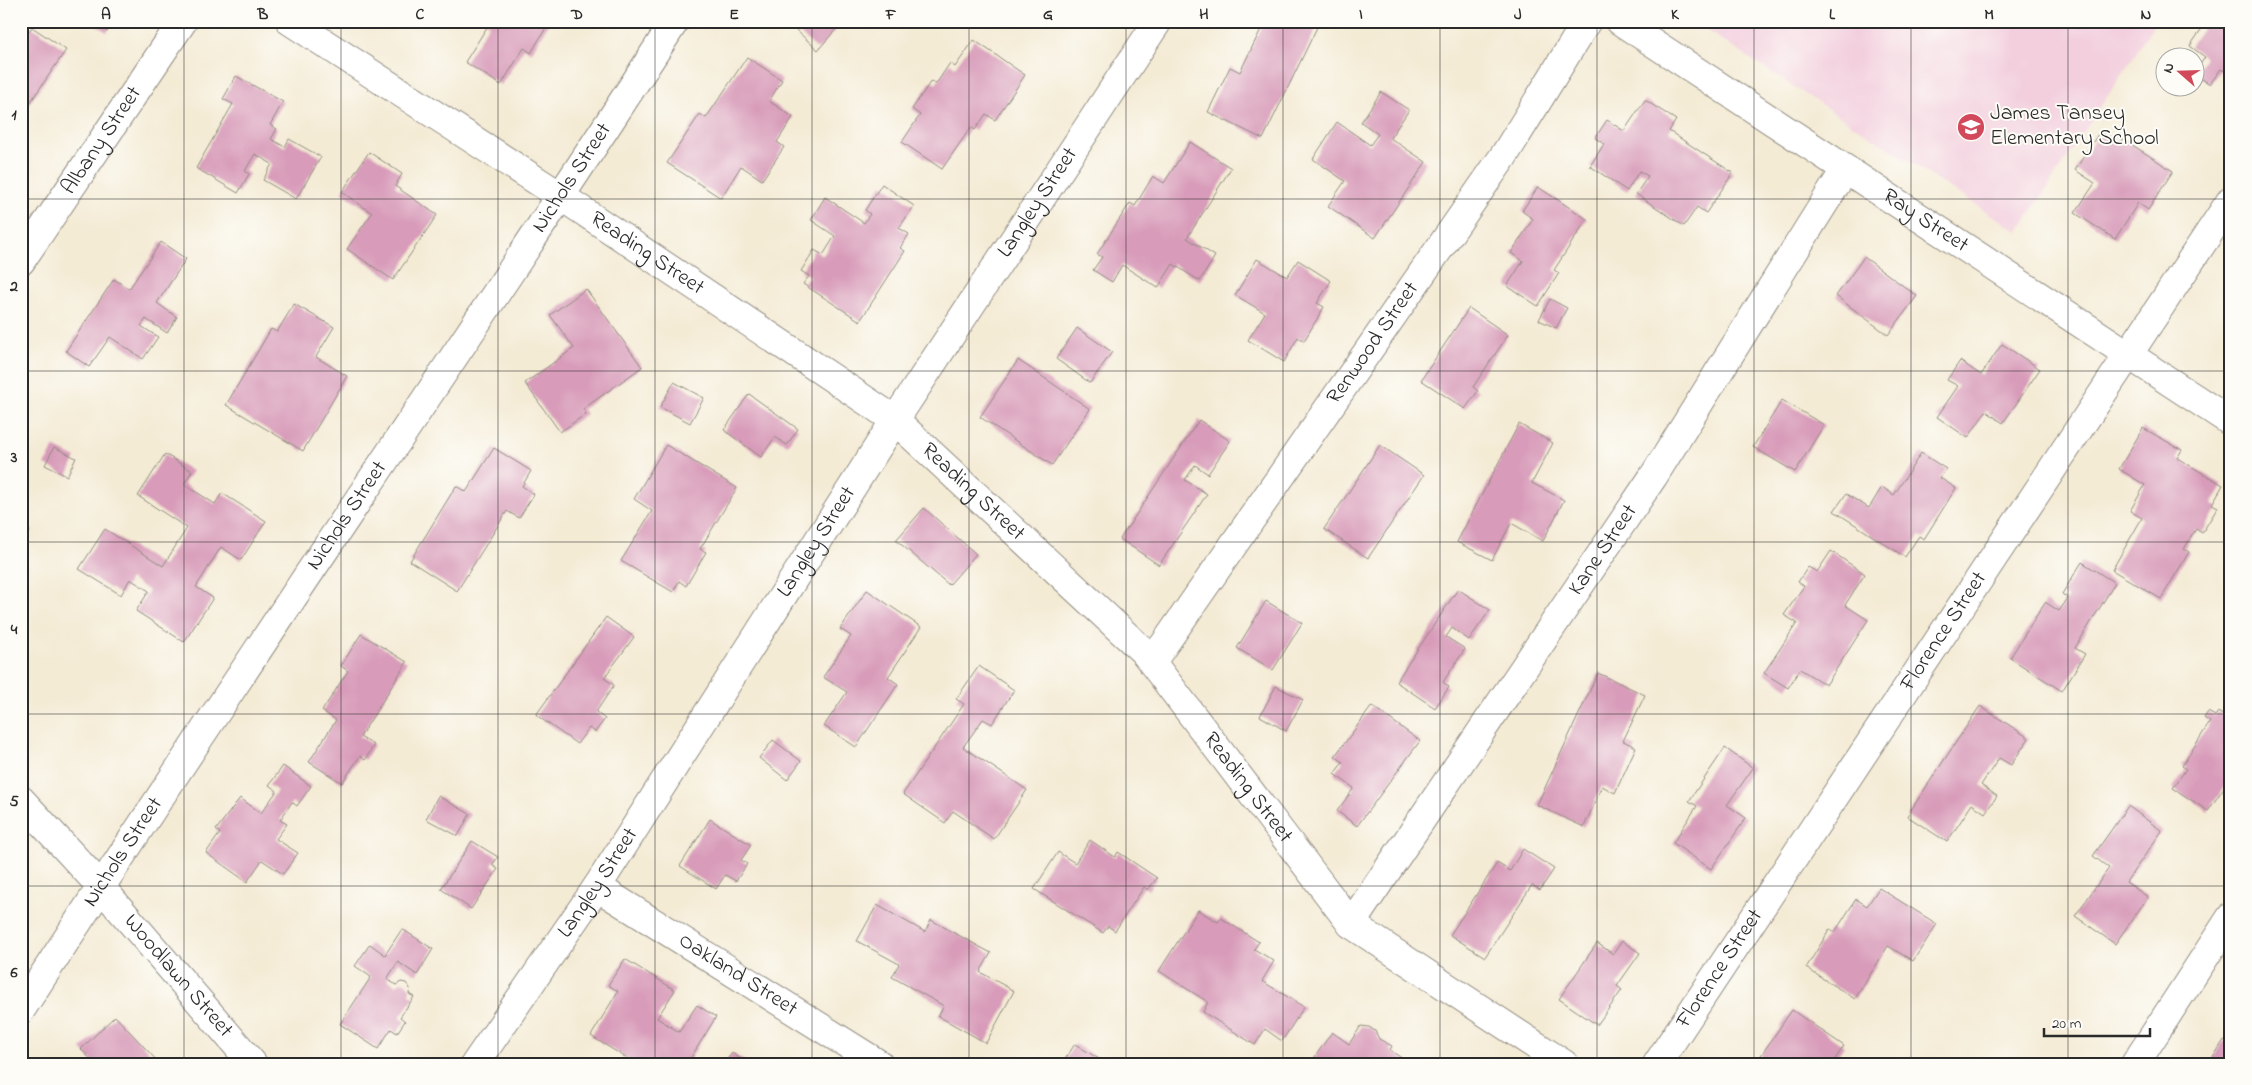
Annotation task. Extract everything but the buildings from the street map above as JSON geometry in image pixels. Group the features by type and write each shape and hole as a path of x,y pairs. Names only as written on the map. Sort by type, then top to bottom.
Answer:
{"street":[{"name":"Albany Street","path":"21,261 182,21"},
{"name":"Reading Street","path":"290,21 562,197 895,420 1144,652 1351,924 1564,1064"},
{"name":"Nichols Street","path":"21,1010 100,886 562,197 675,21"},
{"name":"Langley Street","path":"475,1064 597,886 895,420 1158,21"},
{"name":"Renwood Street","path":"1152,662 1500,162 1587,21"},
{"name":"Ray Street","path":"1620,21 2231,422"},
{"name":"Kane Street","path":"1351,924 1654,477 1845,170"},
{"name":"Florence Street","path":"1657,1064 2231,200"},
{"name":"Woodlawn Street","path":"21,800 100,886 254,1064"},
{"name":"Oakland Street","path":"597,886 879,1064"},
{"path":"2135,1064 2231,917"}],"shaded area":[{"name":"James Tansey Elementary School","path":"1692,21 2157,21 2018,232"}],"place":[{"name":"James Tansey Elementary School","path":"1971,127"}]}
